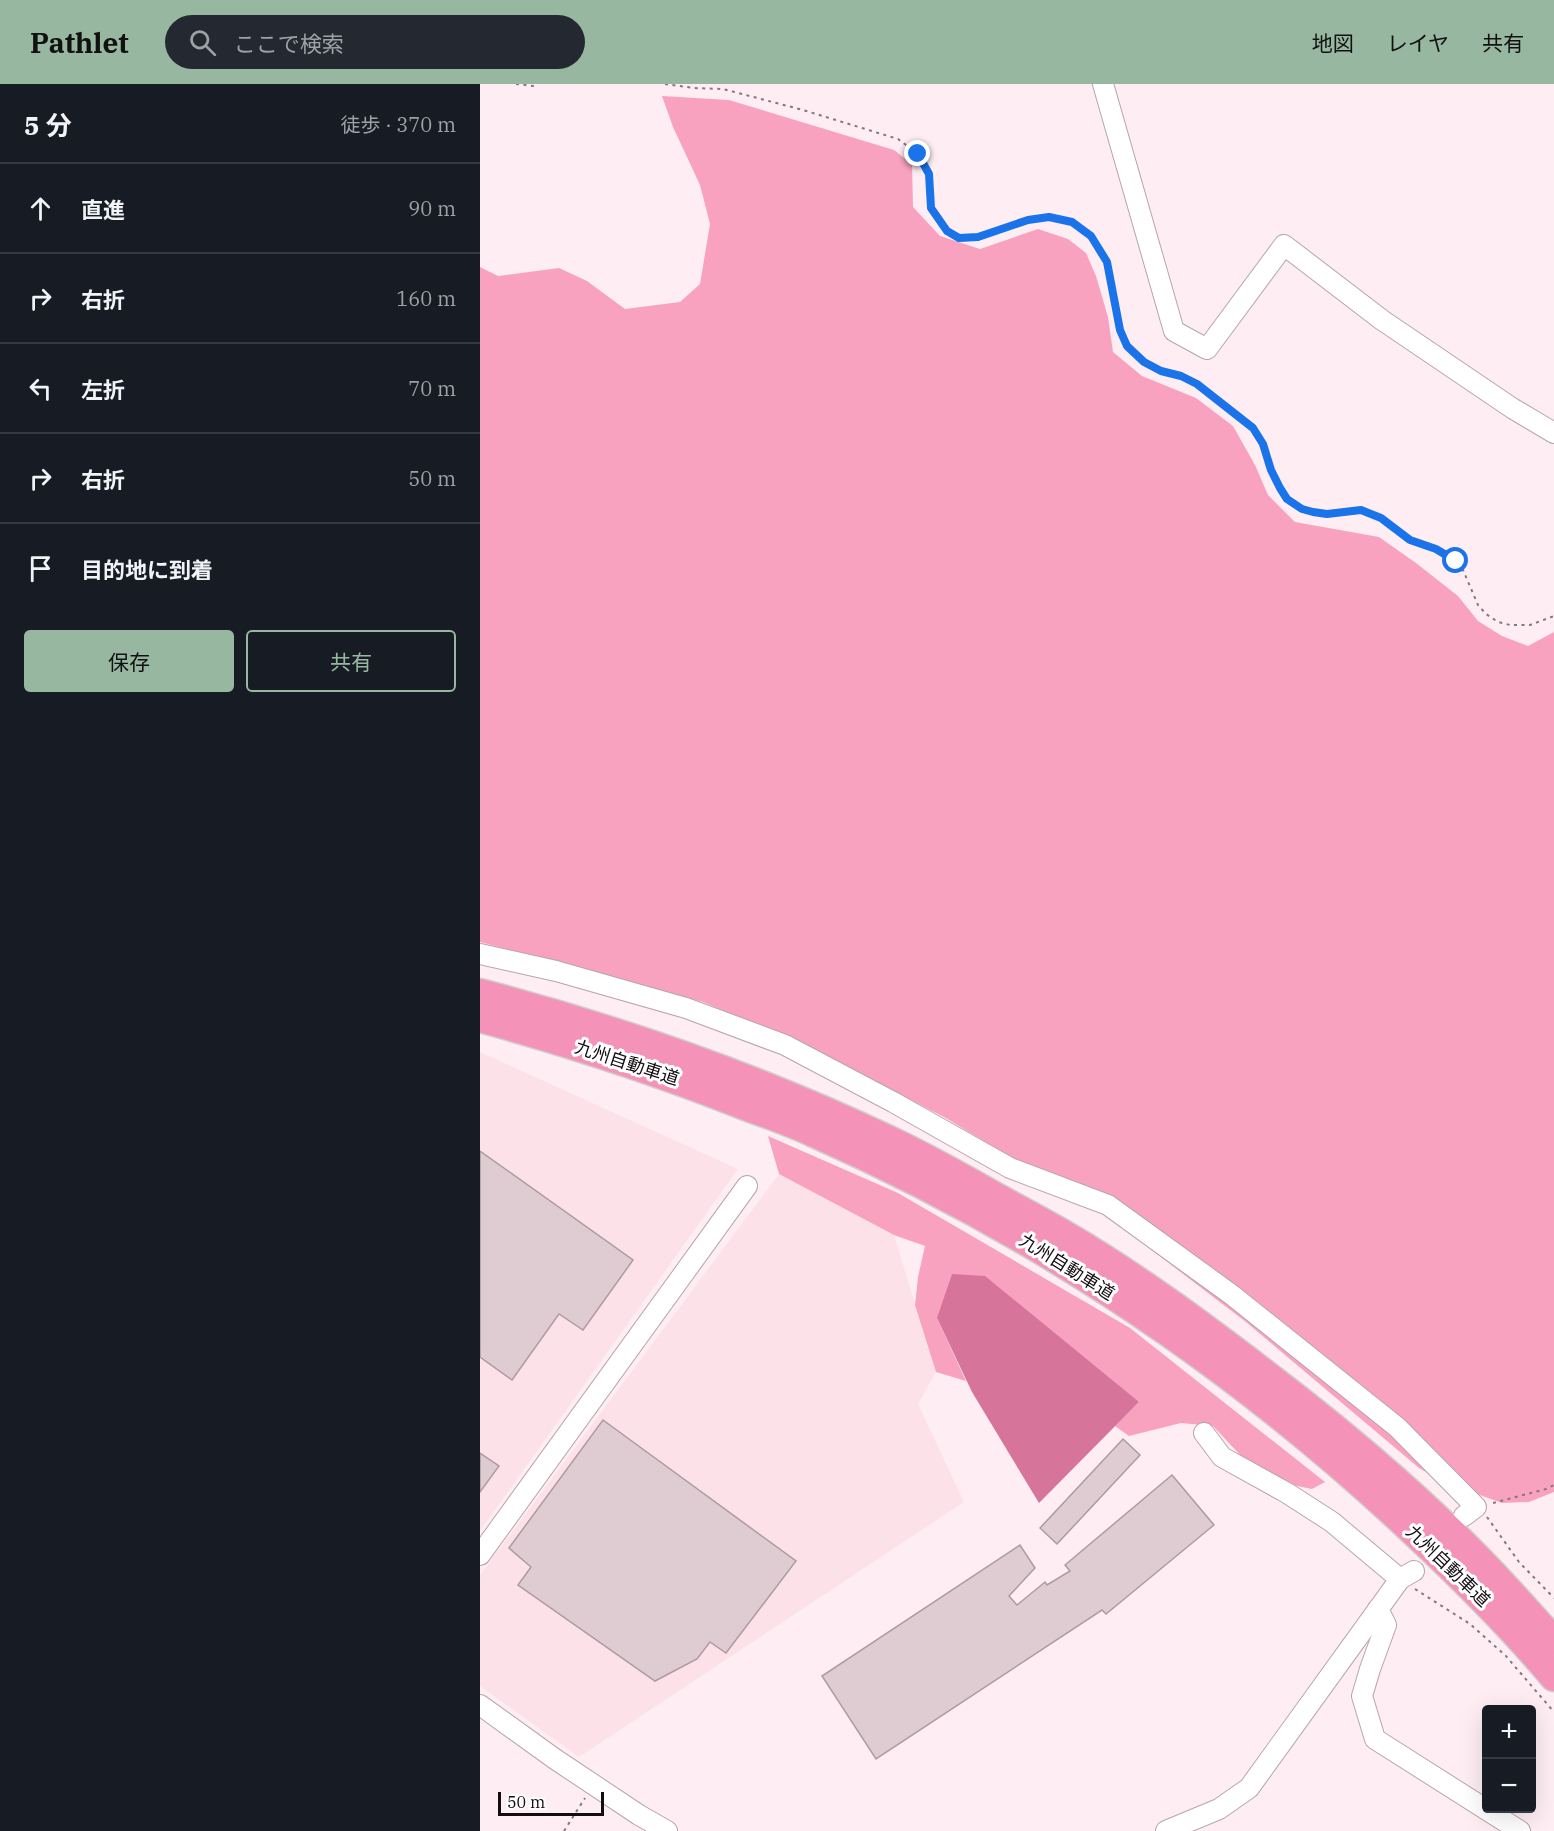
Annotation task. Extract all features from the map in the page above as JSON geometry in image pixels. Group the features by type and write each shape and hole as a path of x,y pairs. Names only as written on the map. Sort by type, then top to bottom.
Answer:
{"highway":[{"name":"九州自動車道","path":"480,993 647,1043 703,1062 806,1103 901,1146 1059,1232 1178,1309 1327,1421 1424,1507 1488,1569 1554,1641"},
{"name":"九州自動車道","path":"480,1018 607,1055 687,1083 812,1132 881,1164 1048,1253 1197,1352 1309,1438 1373,1493 1467,1582 1554,1677"}],"street":[{"path":"1103,84 1174,331 1207,349 1284,245 1382,320 1512,408 1554,433"},
{"path":"480,954 555,971 686,1008 786,1045 1010,1168 1108,1205 1232,1294 1397,1427 1470,1511"},
{"path":"480,1555 747,1186"},
{"path":"1166,1831 1219,1809 1249,1788 1378,1609 1407,1575 1287,1493 1222,1457 1204,1433"},
{"path":"1378,1609 1386,1625 1362,1696 1375,1738 1520,1831"},
{"path":"480,1705 639,1815 667,1831"}],"path":[{"path":"516,84 533,86 538,84"},
{"path":"665,84 723,89 898,139 918,154 929,174 931,208 947,231 959,238 978,237 1028,220 1049,217 1072,222 1091,236 1107,262 1120,330 1127,346 1144,362 1197,384 1253,428 1263,444 1271,470 1287,499 1302,509 1313,512 1327,514 1361,510 1381,518 1410,540 1447,554 1463,570 1478,605 1498,622 1530,626 1554,616"},
{"path":"1470,1511 1546,1490 1554,1485"},
{"path":"1470,1511 1491,1521 1519,1562 1554,1598"},
{"path":"1407,1575 1470,1624 1504,1655 1554,1712"},
{"path":"564,1831 593,1784"}],"shaded area":[{"path":"662,96 729,100 894,150 912,164 913,207 940,236 980,249 1038,229 1068,239 1086,253 1096,276 1108,317 1113,352 1142,376 1196,398 1233,426 1255,465 1268,495 1295,522 1379,537 1458,596 1478,621 1502,636 1528,646 1554,632 1554,1492 1529,1502 1502,1503 1444,1482 1419,1468 1246,1322 1102,1212 944,1117 791,1039 703,1002 480,942 480,267 498,276 559,268 587,281 625,309 680,302 700,284 710,224 700,185 673,127"},
{"path":"480,1052 738,1169 480,1531"},
{"path":"768,1136 898,1193 1130,1328 1325,1482 1312,1489 1287,1484 1242,1457 1213,1426 1181,1423 1129,1436 1115,1426 1139,1402 937,1318 966,1381 936,1372 915,1305 925,1246 894,1235 779,1174"},
{"path":"779,1174 894,1235 936,1372 918,1404 964,1502 579,1757 480,1686 480,1575"},
{"path":"952,1274 985,1276 1139,1402 1039,1503 972,1392 937,1318"}],"building":[{"path":"480,1151 633,1260 583,1330 559,1314 512,1380 480,1357"},
{"path":"603,1420 796,1561 726,1653 710,1642 697,1659 655,1681 518,1585 531,1567 509,1548"},
{"path":"1123,1439 1140,1455 1057,1544 1040,1528"},
{"path":"480,1453 499,1466 480,1492"},
{"path":"1172,1475 1214,1525 1106,1614 1102,1610 876,1759 822,1676 1020,1545 1035,1568 1009,1596 1017,1605 1045,1582 1047,1585 1070,1571 1065,1565"}],"route":[{"path":"918,154 929,174 931,208 947,231 959,238 978,237 1028,220 1049,217 1072,222 1091,236 1107,262 1120,330 1127,346 1144,362 1197,384 1253,428 1263,444 1271,470 1287,499 1302,509 1313,512 1327,514 1361,510 1381,518 1395,531 1410,540 1447,554 1456,561"}]}
